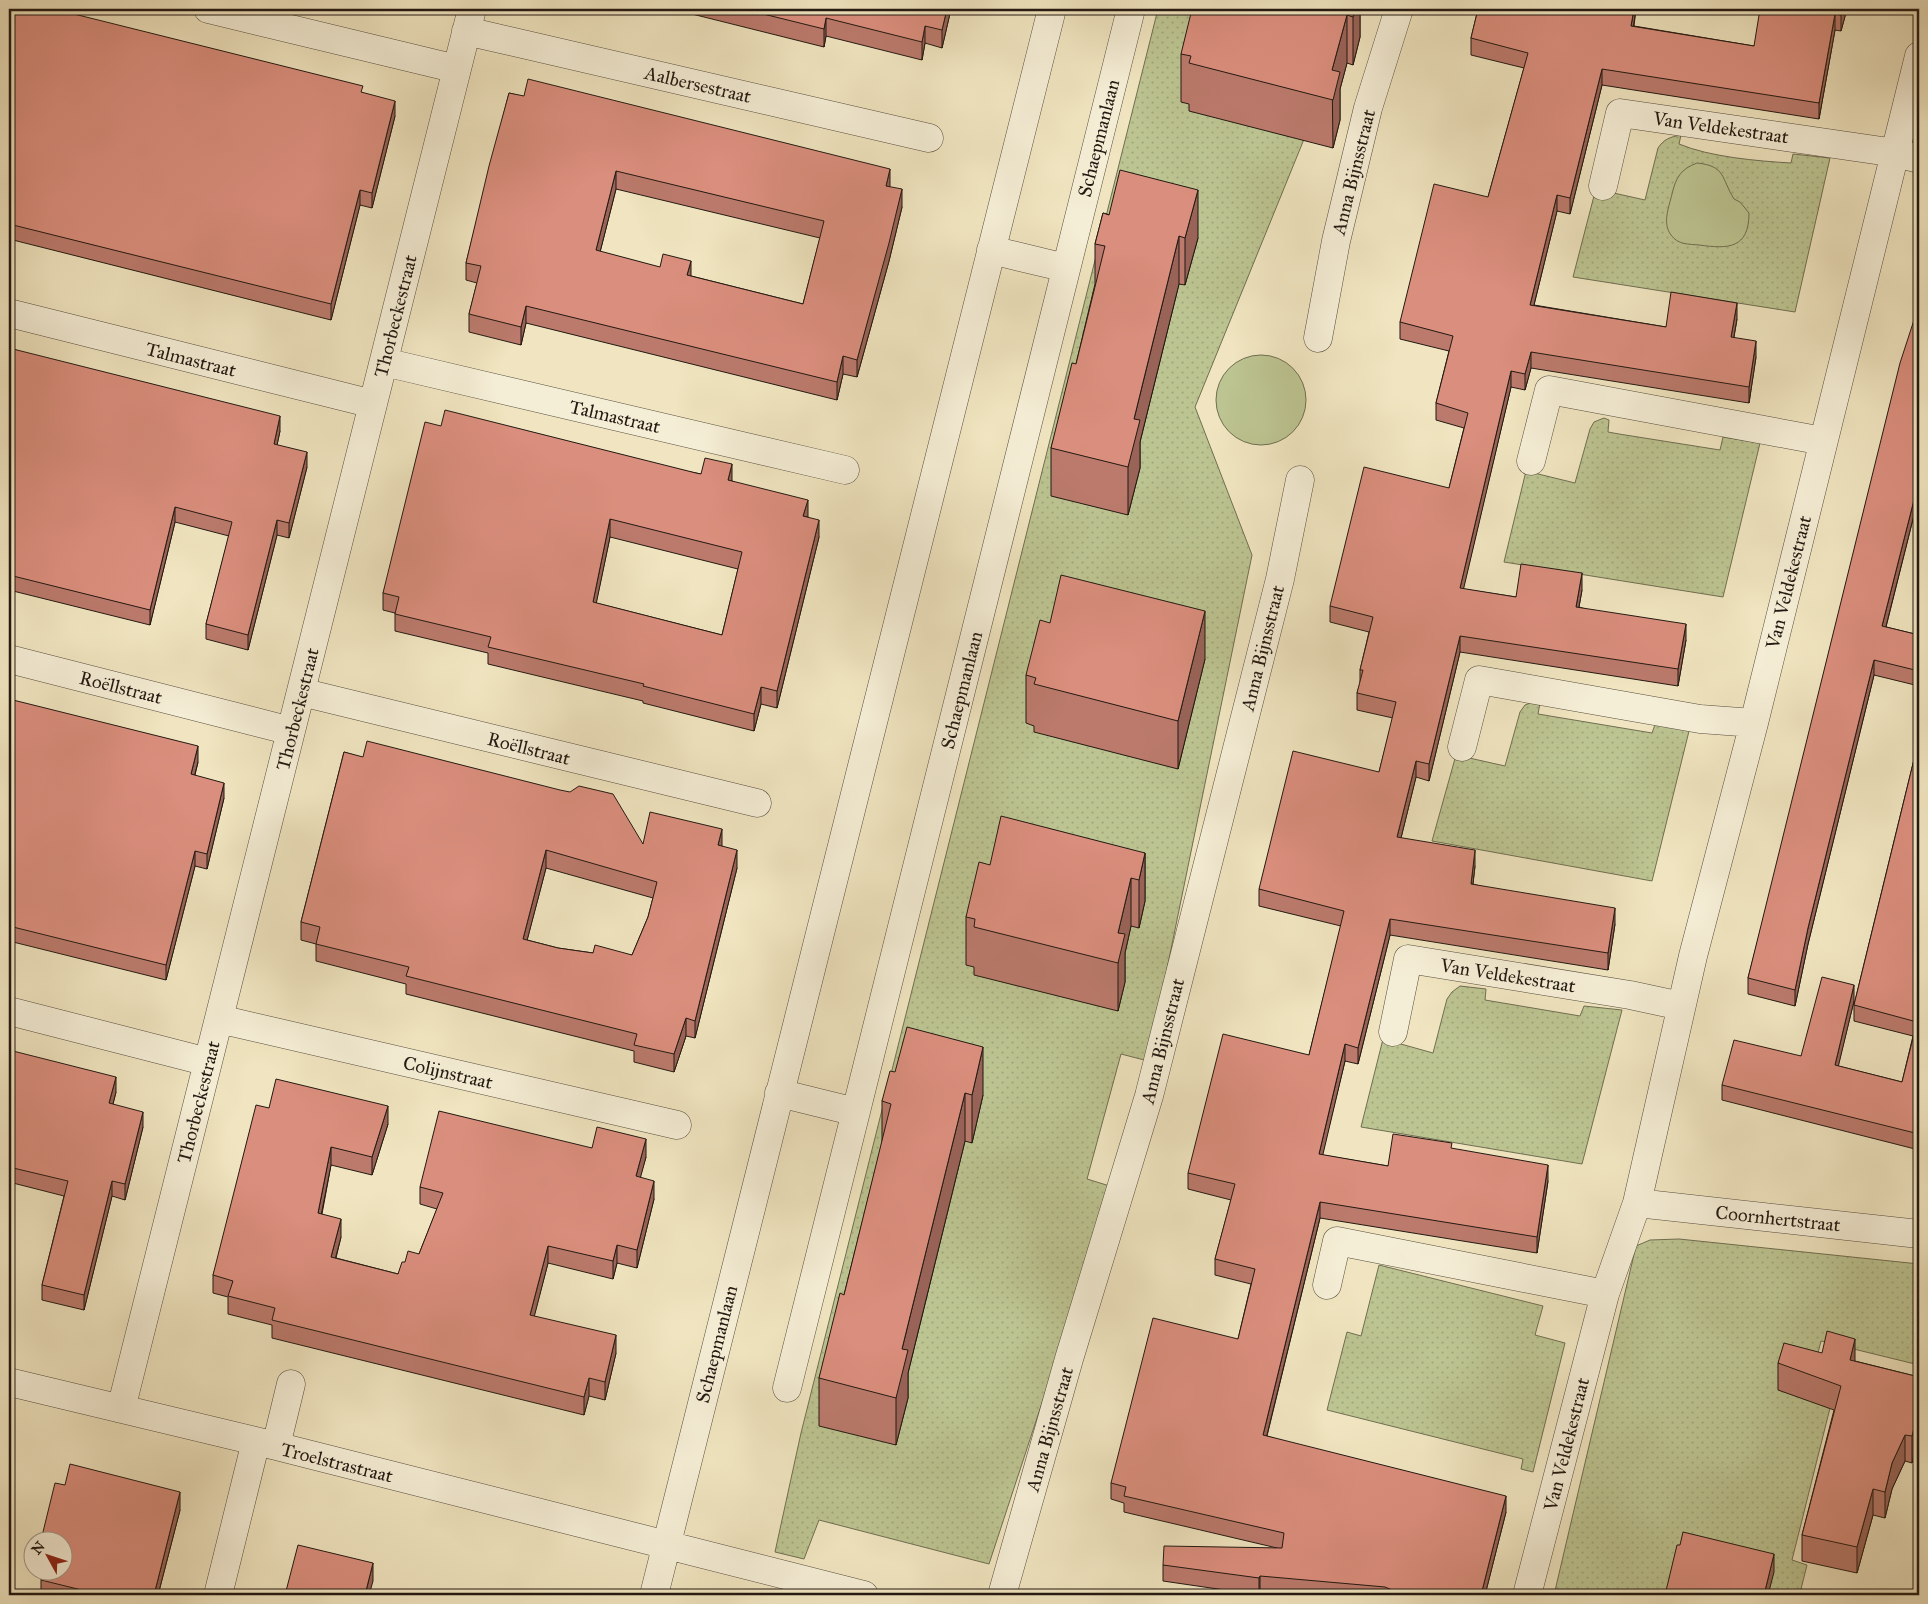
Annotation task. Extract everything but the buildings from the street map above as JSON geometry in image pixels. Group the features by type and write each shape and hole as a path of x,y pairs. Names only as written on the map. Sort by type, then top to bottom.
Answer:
{"street":[{"path":"208,9 457,68"},
{"name":"Schaepmanlaan","path":"654,1595 665,1545 1052,9"},
{"name":"Schaepmanlaan","path":"787,1388 1131,9"},
{"name":"Anna Bijnsstraat","path":"1318,338 1336,241 1366,118 1399,9"},
{"name":"Thorbeckestraat","path":"121,1410 469,20"},
{"name":"Aalbersestraat","path":"469,20 929,138"},
{"name":"Van Veldekestraat","path":"1527,1595 1605,1294 1637,1203 1681,1006 1754,723 1823,440 1908,156 1919,56"},
{"name":"Van Veldekestraat","path":"1603,186 1620,113 1908,156"},
{"path":"991,250 1066,268"},
{"name":"Talmastraat","path":"9,313 373,404"},
{"name":"Talmastraat","path":"384,362 845,470"},
{"path":"1531,461 1549,390 1823,440"},
{"name":"Anna Bijnsstraat","path":"1002,1595 1072,1350 1148,1096 1280,579 1300,480"},
{"name":"Roëllstraat","path":"9,659 291,731"},
{"path":"1462,747 1479,680 1700,719 1754,723"},
{"name":"Roëllstraat","path":"301,692 757,803"},
{"name":"Van Veldekestraat","path":"1393,1032 1408,959 1630,995 1681,1006"},
{"path":"9,1011 208,1062"},
{"name":"Colijnstraat","path":"219,1019 677,1125"},
{"path":"779,1093 856,1112"},
{"name":"Coornhertstraat","path":"1637,1203 1919,1234"},
{"path":"1328,1285 1337,1240 1605,1294"},
{"name":"Troelstrastraat","path":"9,1382 266,1444 864,1595"},
{"path":"218,1595 266,1444 291,1384"}],"green space":[{"path":"1158,9 1357,9 1195,407 1252,555 1148,1061 1121,1054 1087,1179 1113,1187 989,1564 819,1520 804,1559 775,1552 801,1433"},
{"path":"1681,135 1679,144 1734,158 1791,163 1793,154 1830,158 1795,312 1573,277 1595,192 1600,190 1645,200 1658,148 1668,139"},
{"path":"1697,163 1718,170 1722,174 1734,199 1740,202 1749,213 1745,234 1735,244 1719,247 1684,243 1677,241 1668,230 1667,215 1675,183 1683,171"},
{"path":"1261,355 1278,358 1293,368 1303,383 1306,400 1303,417 1293,432 1278,442 1261,445 1244,442 1229,432 1219,417 1216,400 1219,383 1229,368 1244,358"},
{"path":"1604,418 1609,420 1608,432 1619,434 1720,450 1723,437 1760,443 1723,597 1504,562 1526,471 1575,483 1590,429 1594,422"},
{"path":"1533,702 1540,703 1538,714 1652,733 1656,722 1690,727 1652,881 1432,841 1456,755 1505,766 1520,712 1525,705"},
{"path":"1460,986 1486,989 1485,1000 1580,1016 1584,1006 1622,1010 1582,1164 1361,1127 1383,1039 1433,1053 1447,999"},
{"path":"1679,1239 1919,1264 1919,1365 1821,1341 1807,1397 1831,1404 1792,1560 1807,1565 1801,1589 1829,1595 1554,1595 1636,1246 1650,1240"},
{"path":"1379,1265 1543,1306 1535,1335 1565,1343 1533,1472 1521,1469 1523,1459 1327,1410 1347,1332 1361,1336"}]}
